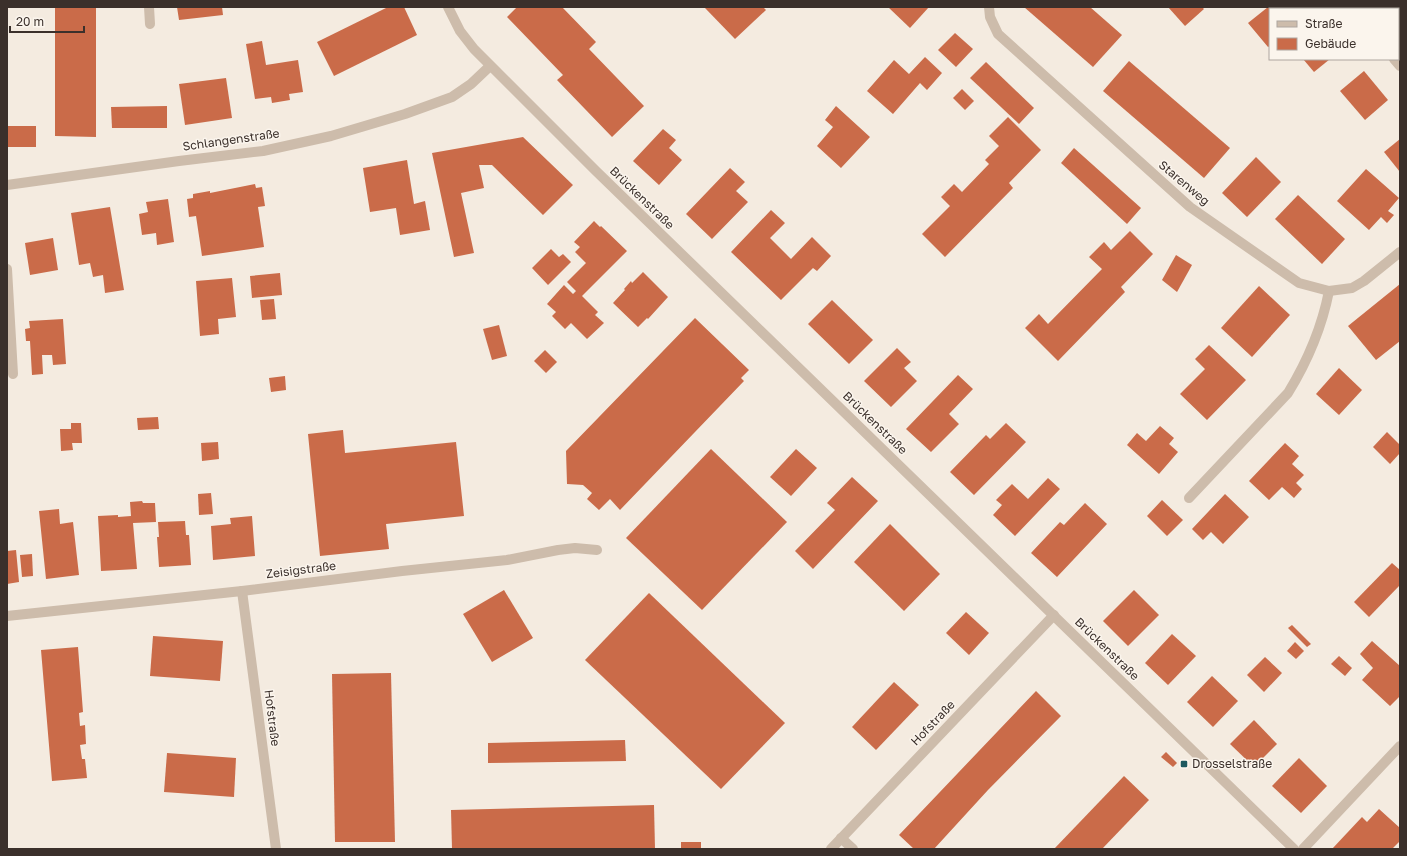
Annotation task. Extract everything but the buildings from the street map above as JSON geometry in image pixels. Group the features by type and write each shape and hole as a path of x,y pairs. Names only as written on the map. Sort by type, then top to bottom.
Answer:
{"street":[{"path":"149,7 150,24"},
{"name":"Brückenstraße","path":"448,7 460,31 490,66 596,171 1294,849"},
{"name":"Starenweg","path":"989,7 990,18 998,34 1190,207 1298,283 1329,291 1352,288 1364,281 1400,252"},
{"name":"Schlangenstraße","path":"7,185 262,151 331,136 405,114 452,97 471,84 490,66"},
{"path":"7,268 13,374"},
{"path":"1189,498 1288,393 1298,378 1321,324 1329,291"},
{"name":"Zeisigstraße","path":"7,616 242,591 402,571 507,560 575,548 597,550"},
{"name":"Hofstraße","path":"242,591 276,849"},
{"name":"Hofstraße","path":"832,849 1054,615"},
{"path":"1303,849 1400,746"},
{"path":"841,838 853,849"}],"place":[{"name":"Drosselstraße","path":"1184,764"}]}
